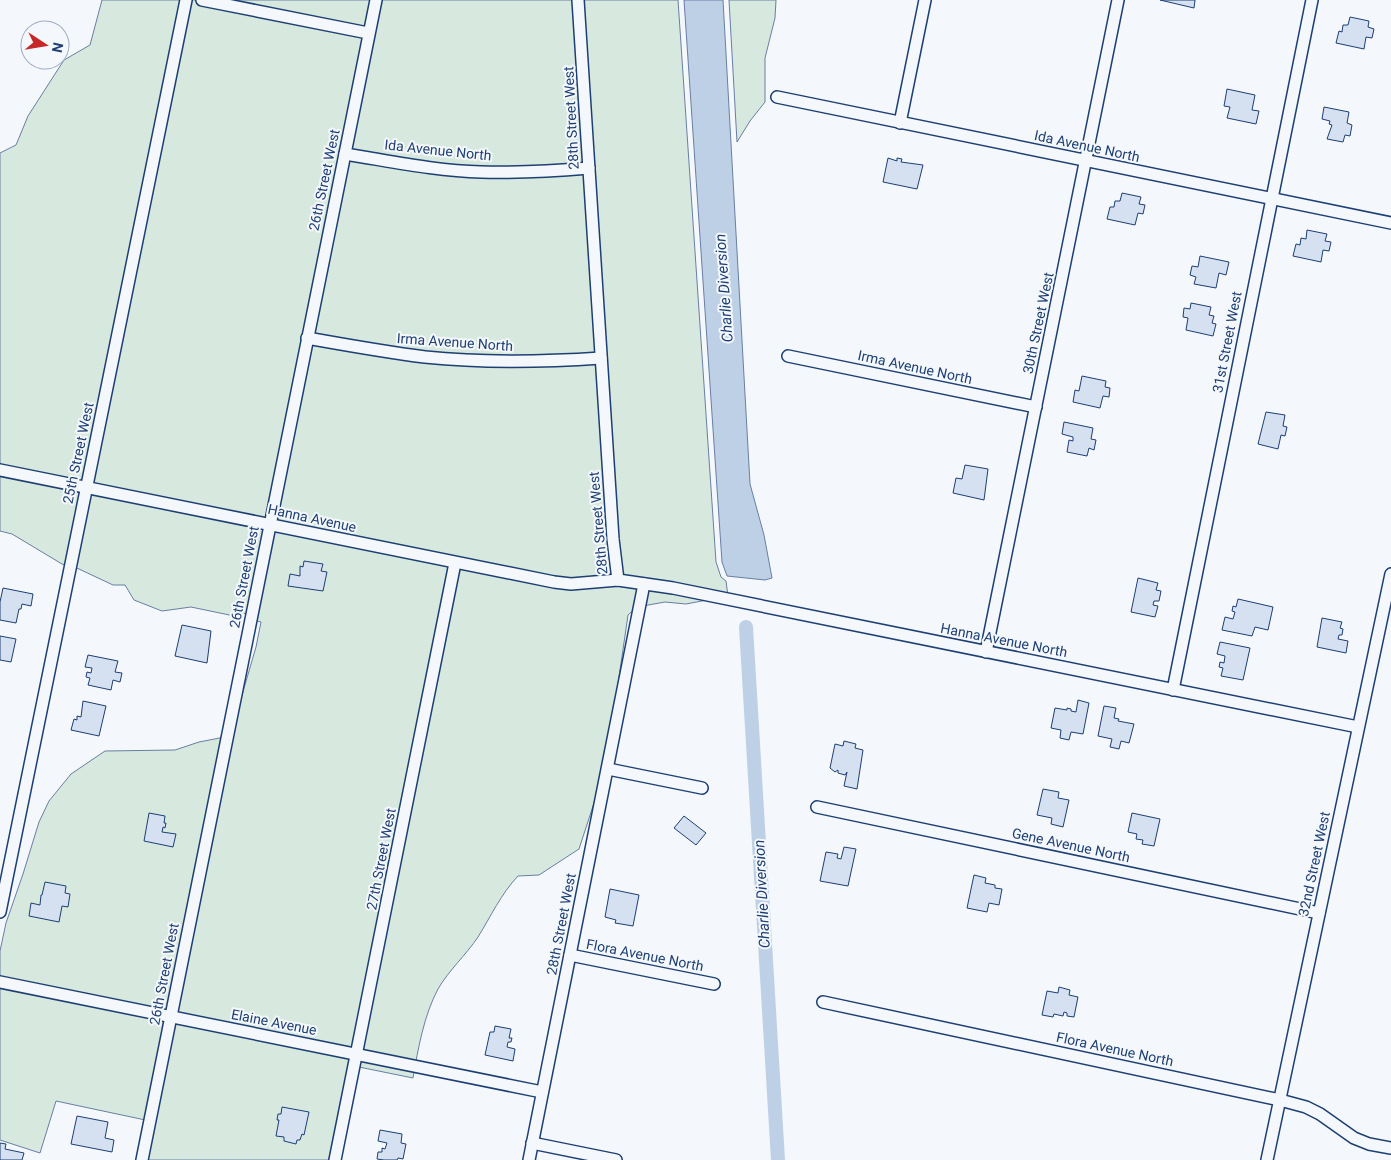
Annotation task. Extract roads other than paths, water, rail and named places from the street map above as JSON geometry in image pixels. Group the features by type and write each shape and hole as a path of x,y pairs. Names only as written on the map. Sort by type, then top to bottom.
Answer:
{"street":[{"name":"25th Street West","path":"0,912 186,0"},
{"path":"202,0 368,33"},
{"name":"26th Street West","path":"142,1160 376,0"},
{"name":"28th Street West","path":"529,1160 644,584 618,580 613,539 578,0"},
{"path":"900,123 925,0"},
{"name":"30th Street West","path":"986,652 1118,0"},
{"name":"31st Street West","path":"1173,690 1312,0"},
{"name":"Ida Avenue North","path":"777,98 1391,222"},
{"name":"Ida Avenue North","path":"345,154 399,163 480,172 589,168"},
{"name":"Irma Avenue North","path":"307,338 378,351 426,357 529,361 601,358"},
{"name":"Irma Avenue North","path":"788,356 1036,407"},
{"name":"Hanna Avenue","path":"0,470 456,563 571,584 618,580"},
{"name":"27th Street West","path":"335,1160 456,563"},
{"name":"32nd Street West","path":"1267,1160 1391,574"},
{"name":"Hanna Avenue North","path":"644,584 755,604 1358,727"},
{"path":"608,769 702,788"},
{"name":"Gene Avenue North","path":"817,807 1319,912"},
{"name":"Flora Avenue North","path":"570,955 714,984"},
{"name":"Elaine Avenue","path":"0,982 542,1092"},
{"name":"Flora Avenue North","path":"823,1002 1280,1100 1306,1107 1320,1114 1354,1138 1369,1144 1391,1148"},
{"path":"532,1143 616,1160"}],"water":[{"path":"684,0 723,0 750,484 764,535 772,578 765,580 727,576 722,562"}],"waterway":[{"name":"Charlie Diversion","path":"746,627 778,1160"}]}
